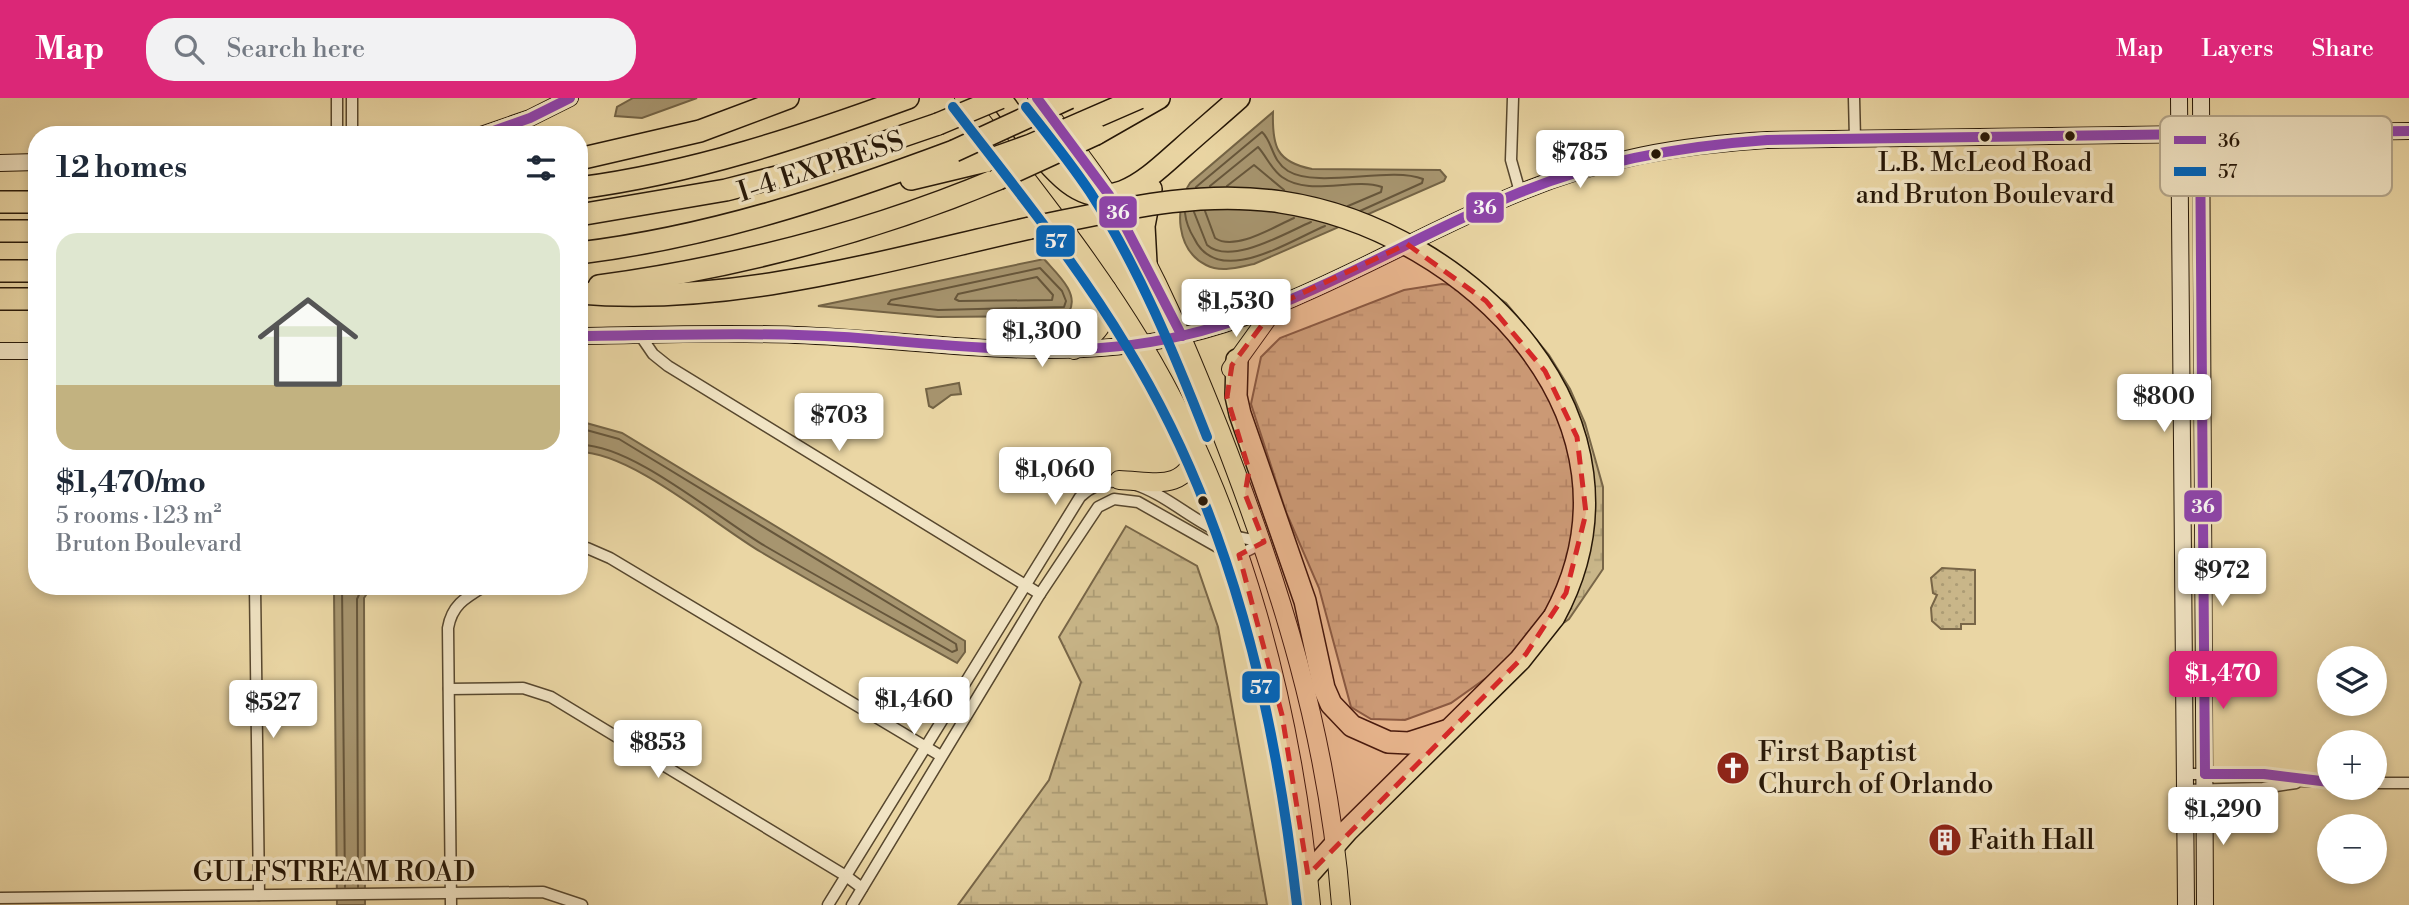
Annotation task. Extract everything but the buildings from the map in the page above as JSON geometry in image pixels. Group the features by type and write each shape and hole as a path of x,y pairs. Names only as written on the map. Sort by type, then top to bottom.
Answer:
{"highway":[{"path":"588,157 700,131 788,98"},
{"path":"588,186 667,172 785,143 908,98"},
{"path":"1000,98 1065,180 1080,190 1109,195 1138,185 1238,98"},
{"name":"I-4 EXPRESS","path":"588,213 726,190 800,171 939,124 1000,98"},
{"name":"I-4 EXPRESS","path":"588,252 647,245 814,203 954,151 1069,98"},
{"path":"814,203 986,162 1139,98"},
{"path":"588,290 705,270 791,250 917,211 998,179 1096,134 1159,98"},
{"path":"1146,263 1145,209 1152,188 1167,161"},
{"path":"588,292 634,298 717,291 839,270 1030,228 1176,200 1259,199 1319,209 1367,225 1395,238 1447,269 1478,294 1514,331 1545,371 1564,405 1577,437 1586,486 1585,522 1576,567 1554,617 1520,660 1446,731 1308,875"},
{"path":"0,202 28,202"},
{"path":"0,232 28,231"},
{"path":"0,271 28,271"},
{"path":"0,299 28,299"},
{"path":"1237,360 1236,396 1240,414 1305,601 1326,696 1347,723 1382,741 1409,743 1446,731"}],"main road":[{"path":"964,98 1107,289 1142,343 1196,450 1239,555 1259,617 1282,715 1299,805 1311,905"},
{"path":"1037,98 1109,195 1146,263 1182,336 1264,542 1303,676 1335,847 1340,905"},
{"path":"1074,349 1102,327 1107,315 1107,289"},
{"path":"1245,494 1249,470 1227,397 1228,378 1232,365 1277,305"},
{"path":"1119,480 1170,482 1180,478 1193,463 1196,450"}],"street":[{"path":"337,98 337,126"},
{"path":"352,98 352,126"},
{"path":"507,126 570,98"},
{"path":"1513,98 1511,160 1521,192"},
{"path":"1854,98 1855,139"},
{"path":"2179,98 2180,116"},
{"path":"2200,116 2201,98"},
{"path":"588,336 796,335 1010,351 1142,343 1182,336 1277,305 1521,192 1591,166 1672,148 1767,140 2160,133"},
{"path":"0,163 28,162"},
{"path":"2180,196 2186,905"},
{"path":"2200,196 2206,905"},
{"path":"640,335 653,354 668,366 1040,594"},
{"path":"0,351 28,351"},
{"path":"828,905 1080,496 1100,482 1119,480 1148,490 1215,530 1264,542"},
{"path":"852,905 1091,514 1115,499 1138,502 1223,550 1239,555 1264,542"},
{"path":"588,548 610,558 941,756"},
{"path":"2183,570 2203,569"},
{"path":"255,595 259,895"},
{"path":"452,900 449,689 451,612 470,595"},
{"path":"449,689 523,688 551,696 862,888"},
{"path":"2186,782 2263,788 2317,782"},
{"path":"2387,783 2409,783"},
{"name":"GULFSTREAM ROAD","path":"0,898 371,895 452,900 543,892 582,905"}],"highlighted area":[{"path":"1407,244 1486,301 1545,371 1577,437 1586,513 1566,593 1526,654 1308,875 1282,715 1239,555 1264,542 1245,494 1249,470 1227,397 1232,365 1277,305"}],"green space":[{"path":"1442,284 1484,288 1506,303 1549,355 1570,389 1585,423 1603,487 1603,569 1569,619 1451,703 1405,720 1371,719 1351,707 1319,588 1286,512 1251,404 1261,357 1280,338 1404,290"},
{"path":"1126,526 1197,566 1218,627 1267,905 958,905 1049,780 1081,682 1059,637"},
{"path":"1942,568 1975,570 1975,624 1961,624 1961,629 1941,629 1932,621 1931,608 1937,595 1933,593 1931,578"}],"water":[{"path":"633,98 697,98 642,118 615,116 617,107"},
{"path":"1273,112 1275,143 1279,151 1300,166 1312,169 1440,170 1446,177 1444,181 1254,264 1224,269 1206,265 1196,258 1184,239 1180,216 1185,193 1190,183"},
{"path":"1044,259 1065,284 1071,298 1069,312 1060,316 938,317 818,306"},
{"path":"959,383 961,394 951,395 933,408 929,406 926,389"},
{"path":"588,424 622,433 965,641 965,652 957,663 761,552 647,476 600,455 588,453"},
{"path":"334,595 366,595 365,905 337,905"}],"transit line":[{"name":"36","path":"507,126 570,98"},
{"name":"36","path":"1037,98 1109,195 1182,336"},
{"name":"57","path":"953,107 1043,224 1107,315 1163,412 1194,478 1221,546 1261,687 1276,759 1297,905"},
{"name":"57","path":"1026,107 1059,149 1108,221 1140,281 1207,437"},
{"name":"36","path":"2392,131 2409,131"},
{"name":"36","path":"588,336 811,335 971,347 1055,350 1139,344 1226,324 1269,308 1521,192 1581,171 1642,156 1767,140 2160,134"},
{"name":"36","path":"2200,196 2205,774"},
{"name":"36","path":"2205,774 2264,774 2317,781"}],"place":[{"name":"L.B. McLeod Road and Bruton Boulevard","path":"1985,137"},
{"name":"First Baptist Church of Orlando","path":"1733,768"},
{"name":"Faith Hall","path":"1945,840"}]}
